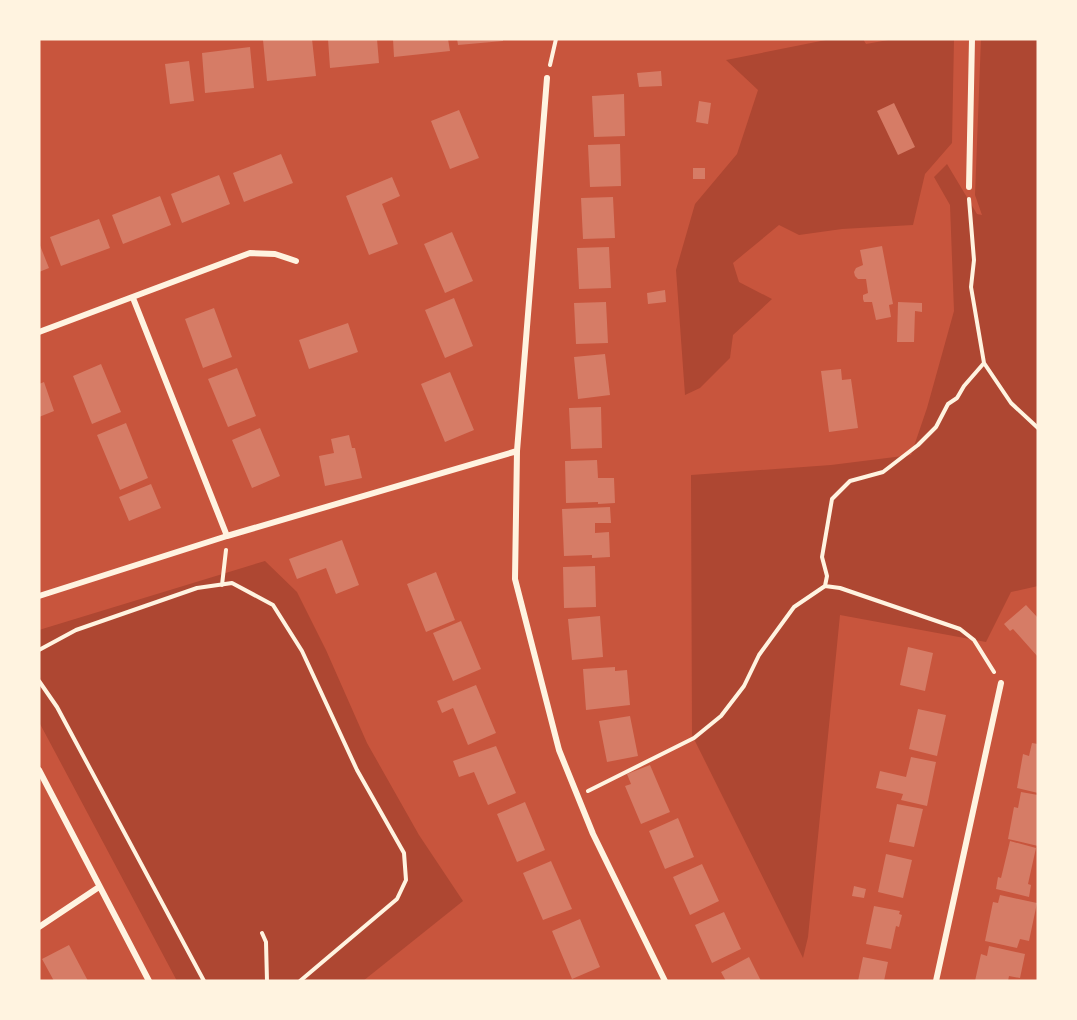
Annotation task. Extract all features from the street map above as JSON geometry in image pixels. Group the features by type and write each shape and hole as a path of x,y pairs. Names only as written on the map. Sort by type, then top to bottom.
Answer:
{"street":[{"path":"969,187 972,39"},
{"path":"547,78 517,452 515,579 559,750 577,796 638,930 665,981"},
{"path":"39,332 250,253 275,254 296,261"},
{"path":"133,298 227,536"},
{"path":"39,596 227,536 517,452"},
{"path":"936,981 1001,683"},
{"path":"39,770 149,981"},
{"path":"39,927 99,887"}],"path":[{"path":"547,78 556,39"},
{"path":"969,187 974,260 970,287 984,363 1011,403 1038,428"},
{"path":"825,586 826,576 822,558 832,499 850,481 883,472 918,446 936,428 948,404 957,398 984,363"},
{"path":"222,585 227,536"},
{"path":"39,650 76,630 197,588 232,584 273,605 302,651 357,770 404,853 406,880 397,899 300,981"},
{"path":"577,796 694,738 721,716 744,686 759,655 794,607 825,586 840,588 960,629 974,640 1001,683"},
{"path":"39,681 57,707 204,981"},
{"path":"262,933 266,942 267,981"}],"shaded area":[{"path":"831,39 863,39 866,44 894,39 954,39 952,143 925,174 913,225 842,229 799,235 779,225 733,263 739,282 772,299 733,335 730,358 700,388 685,395 676,270 695,204 737,154 758,90 726,60"},
{"path":"981,39 1038,39 1038,586 1011,592 986,642 840,615 808,937 803,958 692,735 691,475 831,465 911,455 927,408 954,311 950,205 934,177 947,164 977,214 982,215 975,195"},
{"path":"265,561 297,592 326,650 367,743 419,835 463,901 363,981 177,981 39,722 39,630"}],"building":[{"path":"312,39 316,76 267,81 263,40"},
{"path":"328,39 377,39 379,63 330,68"},
{"path":"393,39 448,39 450,51 394,57"},
{"path":"457,39 503,39 503,41 458,45"},
{"path":"250,47 254,88 205,93 202,53"},
{"path":"189,61 194,101 170,104 165,64"},
{"path":"661,71 662,86 639,87 637,73"},
{"path":"624,94 625,136 594,137 592,96"},
{"path":"699,101 711,103 708,124 696,122"},
{"path":"894,103 915,147 898,155 877,111"},
{"path":"459,110 479,158 450,169 431,121"},
{"path":"620,144 621,186 590,187 588,145"},
{"path":"281,154 293,183 244,202 233,173"},
{"path":"693,168 705,168 705,179 693,179"},
{"path":"219,175 230,204 182,223 171,194"},
{"path":"392,177 400,196 382,204 398,244 369,255 346,196"},
{"path":"160,196 171,225 123,244 112,215"},
{"path":"613,197 615,238 583,239 581,198"},
{"path":"99,219 110,248 61,266 50,237"},
{"path":"452,232 473,281 445,293 424,244"},
{"path":"39,243 49,268 39,272"},
{"path":"882,246 893,304 889,305 891,317 876,320 872,302 864,302 863,299 863,295 868,293 866,279 858,279 854,272 856,268 863,265 860,250"},
{"path":"609,247 611,288 579,289 577,248"},
{"path":"665,290 666,302 648,304 647,293"},
{"path":"454,298 473,346 445,358 425,310"},
{"path":"606,302 608,343 576,344 574,303"},
{"path":"898,302 922,303 922,312 915,311 914,342 897,342"},
{"path":"214,308 232,357 203,368 185,319"},
{"path":"348,323 358,352 309,369 299,340"},
{"path":"605,354 610,395 578,399 574,357"},
{"path":"101,364 121,412 92,424 73,376"},
{"path":"237,368 256,416 228,427 208,379"},
{"path":"841,369 842,380 851,379 858,428 829,432 821,371"},
{"path":"450,372 474,430 445,442 421,384"},
{"path":"44,382 54,411 39,417 39,384"},
{"path":"601,407 602,448 571,449 569,408"},
{"path":"126,423 148,478 120,490 97,435"},
{"path":"260,428 280,476 252,488 232,440"},
{"path":"349,435 352,448 355,448 362,478 325,486 319,456 334,453 331,439"},
{"path":"597,460 598,478 614,478 615,503 566,503 565,461"},
{"path":"151,484 161,508 129,521 119,497"},
{"path":"610,507 611,523 595,523 595,533 609,532 610,557 564,556 562,509"},
{"path":"342,540 359,585 336,594 326,568 297,579 289,559"},
{"path":"595,566 596,607 564,608 563,567"},
{"path":"436,572 455,620 426,632 407,584"},
{"path":"1026,605 1038,618 1038,657 1013,629 1010,631 1004,624"},
{"path":"600,616 603,657 572,660 568,619"},
{"path":"461,621 481,669 453,681 433,633"},
{"path":"908,647 933,653 925,691 900,685"},
{"path":"615,667 615,671 627,670 630,705 586,710 583,669"},
{"path":"476,685 496,733 468,745 453,708 442,713 437,701"},
{"path":"918,709 946,715 937,756 909,749"},
{"path":"630,716 638,756 607,762 599,721"},
{"path":"1032,743 1038,744 1038,793 1017,788 1023,754 1029,756"},
{"path":"496,746 516,793 488,805 474,772 459,777 453,761"},
{"path":"911,757 936,762 927,806 901,800 903,794 876,788 880,771 906,777"},
{"path":"650,765 670,812 641,824 625,786 631,784 627,774"},
{"path":"1021,792 1038,795 1038,846 1008,839 1014,807 1018,808"},
{"path":"525,802 545,850 517,862 497,814"},
{"path":"897,804 923,809 914,847 889,842"},
{"path":"678,818 694,857 665,869 649,831"},
{"path":"1010,841 1036,848 1028,884 1031,885 1029,897 996,889"},
{"path":"886,854 912,860 903,898 878,892"},
{"path":"551,861 572,909 543,920 523,873"},
{"path":"702,864 719,901 690,915 673,877"},
{"path":"854,886 866,889 864,898 852,896"},
{"path":"1000,895 1037,903 1029,941 1020,939 1017,948 985,941 993,902 998,903"},
{"path":"874,906 900,911 899,914 902,915 899,927 896,926 891,949 866,944"},
{"path":"724,912 741,949 712,963 695,925"},
{"path":"580,919 600,967 572,979 552,931"},
{"path":"69,945 88,981 54,981 42,959"},
{"path":"989,946 1025,954 1020,978 1009,976 1008,981 975,981 981,954 987,956"},
{"path":"749,957 761,981 726,981 721,972"},
{"path":"863,957 888,962 884,981 858,981"}]}
